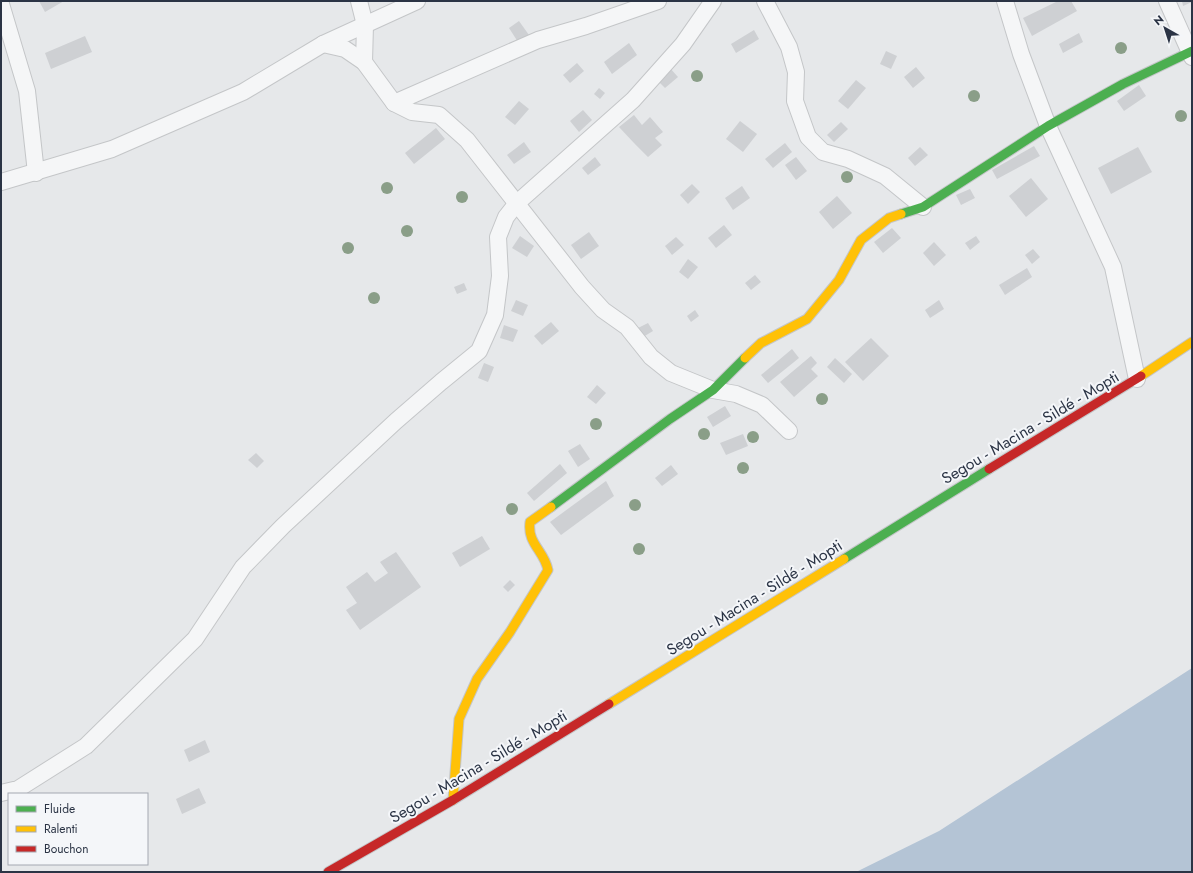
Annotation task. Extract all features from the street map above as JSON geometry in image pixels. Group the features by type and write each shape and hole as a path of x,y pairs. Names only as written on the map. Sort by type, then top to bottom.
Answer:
{"street":[{"path":"359,1 365,25 364,62"},
{"path":"1,182 112,150 244,92 323,44 417,1"},
{"path":"394,103 538,40 586,26 658,1"},
{"path":"1,793 18,789 86,746 195,639 243,567 283,526 396,421 479,351 495,315 500,276 498,237 506,216 516,203 633,100 683,44 713,1"},
{"path":"765,1 789,47 796,72 795,101 808,137 823,152 848,159 885,176 924,207"},
{"path":"1005,1 1021,54 1048,126 1113,267 1137,379"},
{"path":"453,800 459,719 477,679 510,632 548,570 548,562 530,538 528,530 530,522 670,419 713,390 761,343 807,319 839,280 861,240 889,218 924,207 1048,126 1123,84 1191,54 1167,1"},
{"path":"1,4 27,91 36,173"},
{"path":"323,44 345,50 364,62 394,103 412,112 439,115 467,140 582,287 603,310 627,327 651,357 671,373 713,390 736,394 762,405 788,431"},
{"name":"Segou - Macina - Sildé - Mopti","path":"328,872 453,800 965,483 1137,379 1192,342"}],"water":[{"path":"1192,668 1192,872 856,872 939,831"}],"building":[{"path":"39,1 64,1 45,12"},
{"path":"1058,1 1071,1 1077,11 1032,36 1023,18"},
{"path":"1182,1 1192,1 1192,2 1183,6"},
{"path":"519,21 529,35 518,42 509,28"},
{"path":"754,30 759,39 736,53 731,44"},
{"path":"1079,33 1083,42 1063,53 1059,44"},
{"path":"85,36 92,52 51,69 45,53"},
{"path":"629,43 637,55 612,74 604,62"},
{"path":"886,51 897,56 891,69 880,64"},
{"path":"577,63 584,71 570,83 563,75"},
{"path":"669,67 678,77 665,88 656,79"},
{"path":"916,67 925,78 913,88 904,77"},
{"path":"856,80 866,88 848,109 838,101"},
{"path":"1139,85 1146,96 1124,111 1117,101"},
{"path":"599,88 605,93 600,99 594,94"},
{"path":"519,101 529,109 515,125 505,117"},
{"path":"583,110 592,120 579,132 570,121"},
{"path":"634,115 642,125 650,117 663,132 655,138 662,145 648,157 619,127"},
{"path":"740,121 757,134 743,152 726,139"},
{"path":"841,122 848,129 834,142 827,135"},
{"path":"436,128 445,139 414,164 405,153"},
{"path":"524,142 531,152 514,164 507,155"},
{"path":"785,143 792,152 773,168 765,159"},
{"path":"1034,146 1040,156 997,179 992,170"},
{"path":"920,147 928,155 915,166 908,158"},
{"path":"1138,147 1152,172 1111,194 1098,168"},
{"path":"595,157 601,165 588,175 582,168"},
{"path":"796,157 807,171 796,180 785,165"},
{"path":"1031,178 1048,199 1026,217 1009,196"},
{"path":"692,184 700,192 688,204 680,195"},
{"path":"742,186 750,198 733,210 725,198"},
{"path":"970,189 975,198 961,205 956,195"},
{"path":"837,196 852,213 833,229 819,212"},
{"path":"724,225 732,235 716,248 708,238"},
{"path":"892,228 901,238 883,253 874,242"},
{"path":"589,232 599,246 581,259 571,245"},
{"path":"520,236 534,246 527,257 512,248"},
{"path":"976,236 980,242 970,250 965,243"},
{"path":"676,237 684,245 672,255 665,246"},
{"path":"934,242 946,255 934,266 923,253"},
{"path":"1033,249 1040,257 1032,264 1025,255"},
{"path":"688,259 698,267 688,279 679,272"},
{"path":"1027,268 1032,277 1005,295 999,285"},
{"path":"755,275 761,282 751,290 745,283"},
{"path":"464,283 467,290 457,294 454,287"},
{"path":"516,300 528,305 523,316 511,311"},
{"path":"939,300 944,309 930,318 925,310"},
{"path":"695,310 699,316 691,322 687,316"},
{"path":"551,322 559,331 542,345 534,336"},
{"path":"648,323 653,331 643,337 638,328"},
{"path":"504,325 518,330 513,342 500,338"},
{"path":"871,338 889,356 863,381 845,362"},
{"path":"792,349 799,358 768,383 761,375"},
{"path":"811,356 817,363 811,369 818,376 794,397 780,382"},
{"path":"835,358 852,374 844,383 827,367"},
{"path":"484,363 494,367 488,382 478,378"},
{"path":"597,385 606,393 596,404 587,397"},
{"path":"725,406 731,416 713,427 707,417"},
{"path":"743,434 748,446 726,455 720,443"},
{"path":"580,444 590,459 578,467 568,451"},
{"path":"256,453 264,461 257,468 248,460"},
{"path":"560,464 567,473 534,501 527,493"},
{"path":"671,465 678,474 662,486 655,478"},
{"path":"606,481 614,496 561,535 550,522"},
{"path":"482,536 490,549 460,567 452,553"},
{"path":"396,552 421,587 360,630 346,610 357,603 346,587 367,572 375,582 388,573 380,562"},
{"path":"510,580 515,585 508,592 503,587"},
{"path":"205,740 210,752 189,762 184,750"},
{"path":"199,788 206,803 182,814 176,799"}],"traffic: fast":[{"path":"901,214 923,207 1048,126 1123,84 1192,51"},
{"path":"551,507 670,419 713,390 745,358"},
{"path":"844,559 989,469"}],"traffic: slow":[{"path":"745,358 761,343 807,319 839,280 861,240 889,218 901,214"},
{"path":"1141,376 1192,342"},
{"path":"453,800 459,719 477,679 510,632 548,570 543,557 533,542 530,522 551,507"},
{"path":"609,704 844,559"}],"traffic: jam":[{"path":"989,469 1141,376"},
{"path":"328,872 453,800 609,704"}]}
